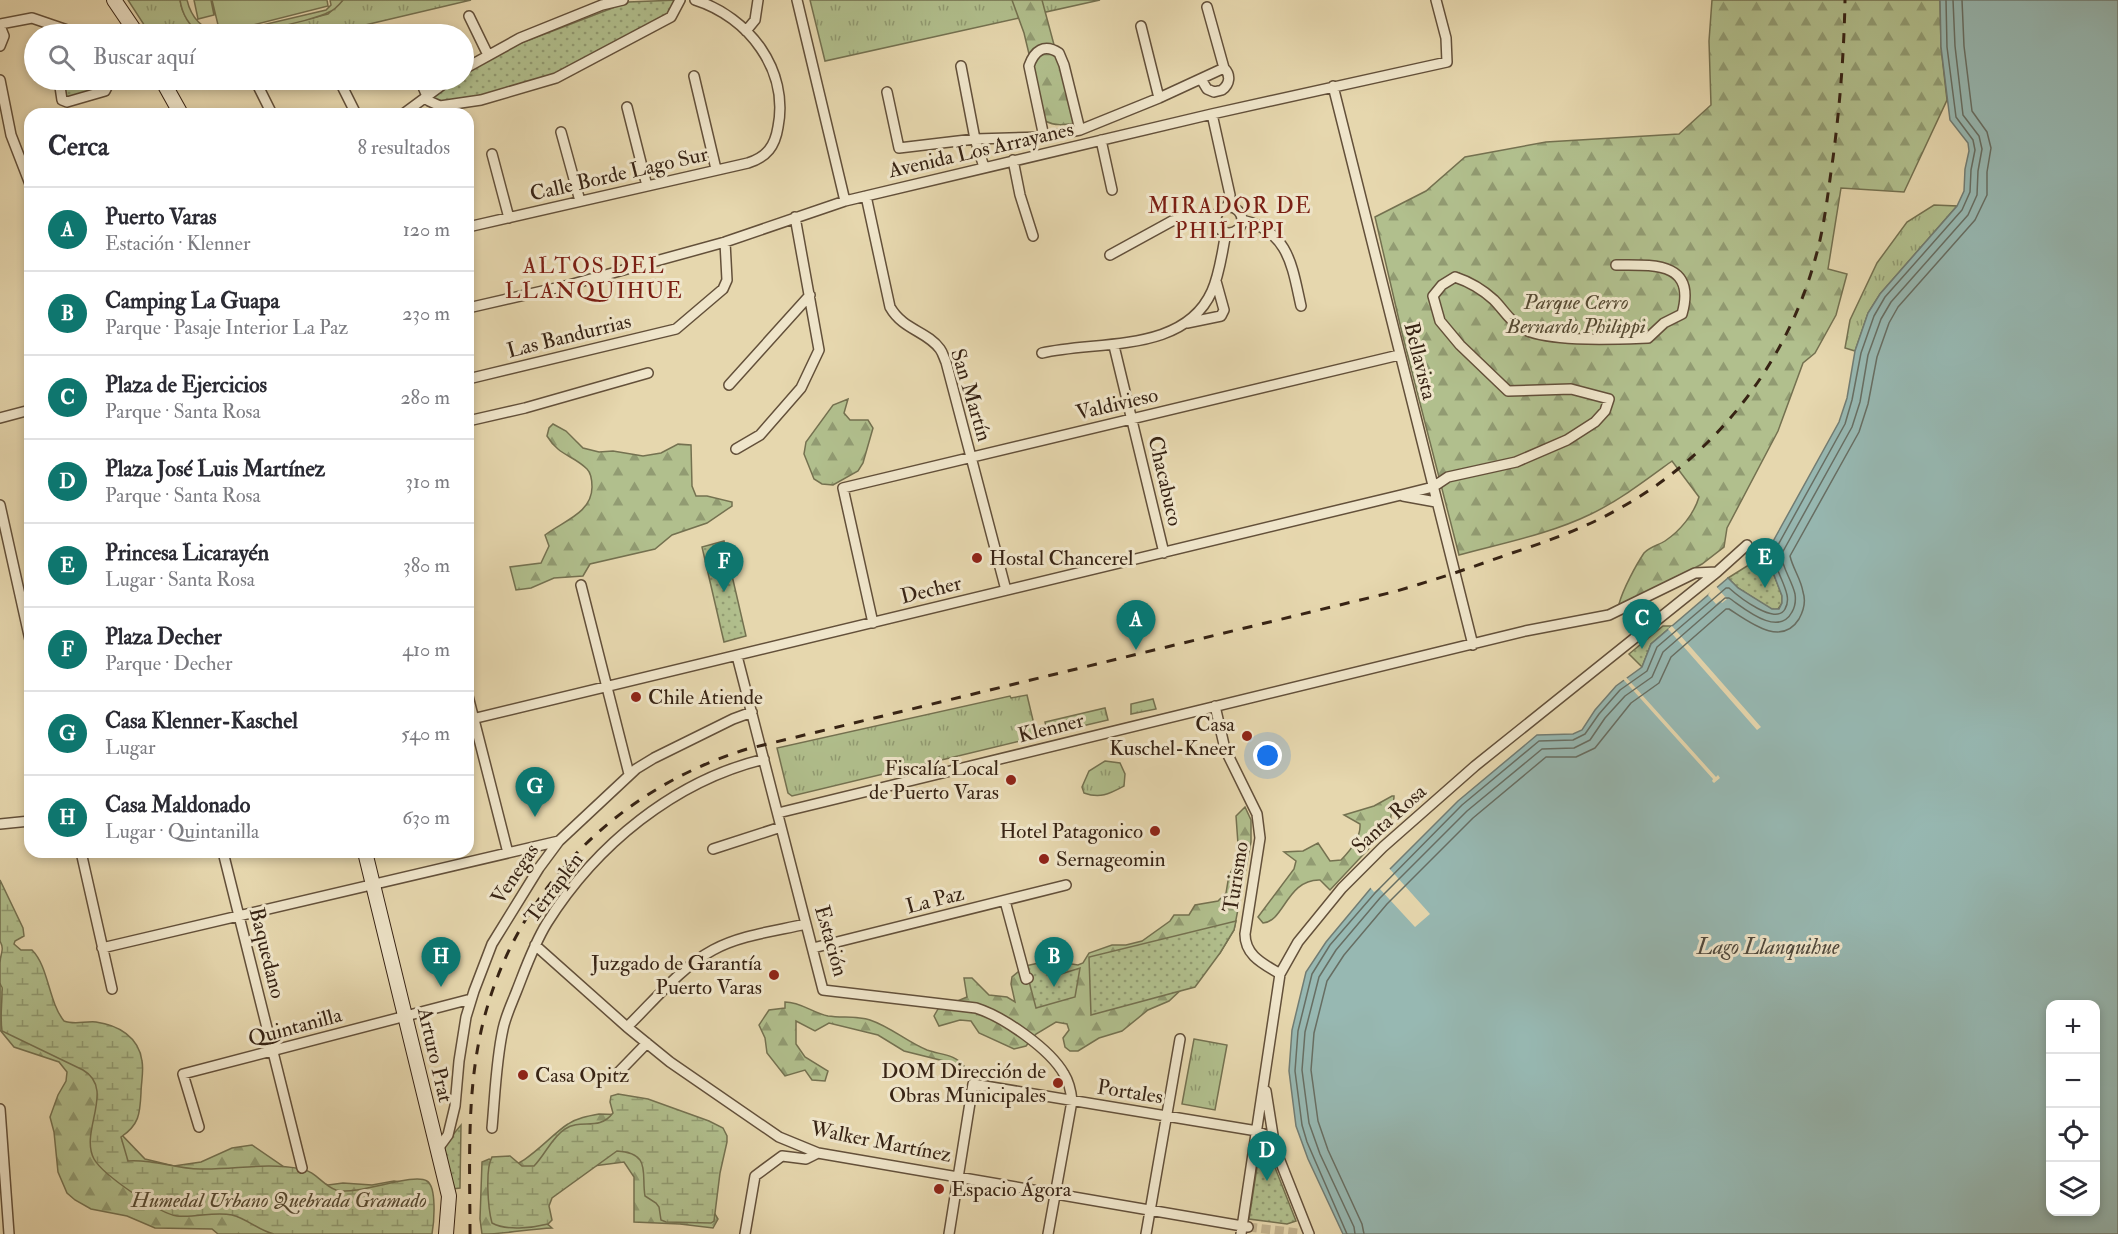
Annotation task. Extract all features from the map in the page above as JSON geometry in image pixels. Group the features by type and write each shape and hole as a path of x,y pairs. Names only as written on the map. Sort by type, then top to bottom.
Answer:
{"street":[{"path":"114,0 130,24"},
{"path":"474,63 537,31 602,5 623,0"},
{"path":"425,90 429,101 440,106 481,100 556,78 671,17 680,0"},
{"path":"695,0 722,12 746,31 755,20 758,0"},
{"path":"797,0 845,201"},
{"name":"Avenida Los Arrayanes","path":"474,307 569,285 725,242 845,201 1333,86 1447,62 1446,38 1436,0"},
{"path":"1202,79 1207,90 1214,92 1222,90 1229,78 1224,68 1207,7"},
{"path":"469,16 473,24"},
{"path":"0,46 4,36 0,25 32,18 43,24"},
{"path":"474,26 488,55"},
{"path":"1141,26 1159,98"},
{"name":"Calle Borde Lago Sur","path":"474,226 758,159 773,147 780,112 777,80 767,57 746,31"},
{"path":"1044,136 1029,66 1033,55 1040,49 1048,48 1059,53 1064,64 1080,130"},
{"path":"961,66 975,139 984,168"},
{"path":"887,92 899,148 975,139 1044,136 1080,130 1159,98 1224,68"},
{"path":"694,76 716,170"},
{"path":"0,80 11,135 24,169"},
{"name":"Bellavista","path":"1333,86 1473,645"},
{"path":"60,90 62,100 67,102 106,90"},
{"path":"168,90 178,108"},
{"path":"260,90 269,108"},
{"path":"344,90 353,108"},
{"path":"411,108 436,90"},
{"path":"627,107 647,186"},
{"path":"1212,114 1230,195 1228,206 1218,212 1215,220 1218,227 1226,233"},
{"path":"561,132 580,201"},
{"path":"1101,140 1112,190"},
{"path":"492,154 509,218"},
{"path":"1013,160 1020,195 1033,236"},
{"name":"San Martín","path":"866,196 890,307 906,326 934,342 946,362 1006,591"},
{"path":"1226,233 1237,230 1242,220 1240,212 1228,206"},
{"path":"1110,255 1173,221 1202,216 1215,220"},
{"path":"736,449 760,435 801,388 819,350 795,217"},
{"path":"1242,220 1264,228 1281,243 1292,267 1301,306"},
{"path":"1186,323 1205,304 1216,280 1226,233"},
{"name":"Las Bandurrias","path":"474,378 676,329 723,289 728,280 725,242"},
{"name":"Decher","path":"474,719 1401,495 1432,487 1448,477 1516,462 1567,440 1595,422 1605,411 1609,399 1571,388 1508,391 1460,345 1440,321 1433,296 1442,285 1455,277 1471,282 1494,300 1520,327 1534,333 1591,339 1648,338 1664,323 1682,314 1687,297 1684,286 1670,270 1646,264 1616,265"},
{"path":"1042,352 1065,347 1114,346 1169,332 1186,323 1221,316 1224,310 1216,280"},
{"path":"729,385 810,294"},
{"name":"Chacabuco","path":"1114,346 1164,553"},
{"name":"Valdivieso","path":"873,623 843,488 1399,355"},
{"path":"474,420 648,374"},
{"path":"0,418 24,412"},
{"name":"Decher","path":"1401,495 1436,502"},
{"path":"0,505 4,548 24,619"},
{"name":"Santa Rosa","path":"1244,1229 1280,974 1298,942 1342,888 1383,847 1475,766 1717,572 1747,545"},
{"name":"Klenner","path":"778,813 1215,706 1609,615 1695,573 1717,572"},
{"path":"581,585 629,774"},
{"name":"Estación","path":"737,656 823,990 964,1005 999,1017 1018,1029 1059,1066 1067,1080 1072,1101"},
{"name":"Turismo","path":"1215,706 1225,749 1257,814 1260,825 1245,934 1246,944 1253,956 1280,974"},
{"name":"Venegas","path":"436,1150 448,1135 455,1106 459,1061 471,999 492,944 526,886 559,841 629,774 654,758 732,719 752,712"},
{"path":"474,731 508,853"},
{"name":"Terraplén","path":"492,1128 503,1030 535,945 573,886 613,844 653,810 711,776 733,766 764,759"},
{"path":"0,824 24,822"},
{"path":"713,849 781,827"},
{"path":"102,948 559,841"},
{"path":"82,858 112,989"},
{"name":"Baquedano","path":"224,858 302,1168"},
{"name":"Arturo Prat","path":"366,858 449,1196 446,1234"},
{"name":"La Paz","path":"813,948 1066,885"},
{"path":"1005,901 1026,979 1028,978"},
{"path":"627,1028 693,963 712,950 731,942 806,924"},
{"name":"Walker Martínez","path":"535,945 627,1028 670,1062 778,1137 818,1153 1056,1193 1244,1229"},
{"name":"Quintanilla","path":"199,1127 183,1074 471,999"},
{"path":"1146,1234 1180,1039"},
{"path":"614,1077 647,1043"},
{"path":"1266,1074 1267,1099 1275,1148"},
{"name":"Portales","path":"958,1176 973,1084 1257,1131"},
{"path":"1048,1234 1072,1101"},
{"path":"0,1108 9,1234"},
{"path":"1257,1131 1268,1136 1275,1148 1309,1234"},
{"path":"745,1234 755,1176 782,1156 806,1159 818,1153"},
{"path":"949,1234 958,1176"}],"green space":[{"path":"128,0 180,0 183,11 192,24 144,24"},
{"path":"180,0 187,0 191,12 200,24 190,24 182,10"},
{"path":"194,0 211,0 214,15 198,19"},
{"path":"212,0 327,0 328,6 257,24 218,24"},
{"path":"330,0 343,0 331,11 290,24 266,24 326,10 331,5"},
{"path":"343,0 471,0 369,24 287,24 328,14"},
{"path":"678,0 669,15 555,76 480,98 440,103 426,101 442,90 474,90 474,68 493,54 628,2"},
{"path":"810,0 1100,0 825,61"},
{"path":"1012,0 1042,0 1075,123 1060,125 1045,121 1024,33"},
{"name":"Parque Cerro Bernardo Philippi","path":"1712,0 1940,0 1941,47 1947,100 1904,192 1841,188 1828,269 1847,274 1836,315 1815,353 1803,363 1778,431 1727,528 1724,547 1702,564 1629,603 1619,604 1623,591 1644,553 1671,537 1681,527 1694,510 1699,497 1672,461 1633,489 1591,514 1526,538 1459,555 1375,217 1426,191 1465,157 1546,142 1679,134 1711,105 1709,41"},
{"path":"63,90 100,90 69,99 64,95"},
{"path":"1934,205 1957,206 1880,294 1868,313 1855,351 1845,348 1850,320 1877,263 1907,222"},
{"path":"848,399 844,413 850,420 868,420 873,428 863,463 858,471 833,485 822,484 814,479 804,454 806,442 833,405"},
{"path":"553,424 566,431 583,448 599,452 613,451 643,456 661,453 678,444 691,445 692,486 696,496 707,496 732,502 732,506 707,523 672,535 655,549 590,564 583,576 554,578 531,588 516,590 510,567 541,563 549,546 545,535 575,516 591,496 592,482 588,471 582,464 556,448 547,436"},
{"path":"724,541 746,636 724,642 702,547"},
{"path":"1766,554 1782,596 1782,603 1778,609 1772,610 1738,588 1728,578"},
{"path":"1663,626 1672,626 1651,644 1642,667 1629,654"},
{"path":"1027,695 1037,737 792,796 788,793 777,748 1010,696 1011,698"},
{"path":"1153,699 1156,709 1131,714 1131,704"},
{"path":"1105,708 1108,720 1048,734 1045,722"},
{"path":"1105,761 1120,763 1125,774 1124,786 1104,795 1095,796 1084,793 1082,787 1089,771"},
{"path":"1394,796 1391,825 1330,890 1320,880 1300,886 1276,916 1263,923 1258,917 1294,869 1296,861 1284,852 1303,851 1318,843 1330,861 1341,860 1354,844 1360,829 1360,824 1344,815 1374,806"},
{"path":"1245,807 1251,820 1251,842 1234,930 1220,953 1169,1001 1148,1010 1122,1031 1099,1038 1078,1051 1070,1051 1065,1047 1063,1038 1069,1030 1067,1024 1056,1022 1036,1034 1026,1046 1014,1049 979,1033 971,1021 960,1020 939,1026 934,1016 938,1009 967,997 964,978 972,978 989,995 1007,997 1015,1002 1011,984 1012,977 1018,972 1046,960 1078,965 1083,963 1089,953 1112,945 1126,945 1142,941 1170,921 1174,915 1189,915 1195,905 1218,901 1226,893 1229,875 1239,858 1236,816"},
{"name":"Humedal Urbano Quebrada Gramado","path":"0,880 23,928 24,936 14,944 21,950 32,950 38,957 55,1004 64,1021 96,1022 112,1026 126,1034 137,1045 143,1069 139,1113 132,1128 121,1137 128,1161 147,1161 200,1169 288,1167 306,1170 331,1188 346,1191 420,1179 427,1181 432,1190 434,1206 432,1234 274,1234 232,1215 177,1216 169,1214 120,1184 99,1166 91,1148 97,1099 97,1088 92,1078 83,1070 2,1031"},
{"path":"1236,921 1234,930 1220,953 1195,987 1091,1015 1089,957"},
{"name":"Humedal Urbano Quebrada Gramado","path":"7,955 27,1014 91,1029 121,1134 145,1159 174,1166 201,1162 232,1148 252,1145 293,1173 328,1185 343,1183 372,1185 394,1181 407,1183 420,1234 218,1234 212,1229 155,1228 127,1216 91,1209 75,1200 67,1193 58,1172 50,1117 66,1081 67,1072 59,1062 14,1047 0,1030 0,959"},
{"path":"1057,959 1061,974 1080,968 1075,997 1036,1008 1025,966"},
{"path":"785,1002 828,1016 870,1020 920,1047 952,1057 964,1066 904,1051 878,1035 829,1023 815,1031 796,1021 796,1044 805,1057 828,1071 825,1081 812,1080 805,1070 785,1076 767,1053 765,1038 759,1025 769,1010 785,1008"},
{"path":"1194,1039 1227,1045 1215,1110 1182,1104"},
{"name":"Humedal Urbano Quebrada Gramado","path":"618,1094 648,1099 723,1128 727,1142 720,1173 714,1221 711,1223 661,1220 659,1207 645,1196 644,1173 640,1160 636,1156 617,1151 552,1198 549,1206 552,1220 548,1224 512,1228 492,1223 488,1199 488,1179 492,1157 510,1156 522,1166 534,1166 565,1129 571,1126 596,1124 607,1119 613,1113 611,1096"},
{"name":"Humedal Urbano Quebrada Gramado","path":"599,1114 629,1115 712,1209 718,1219 713,1228 634,1222 634,1177 624,1162 593,1166 545,1202 543,1220 552,1228 482,1234 480,1219 482,1162 489,1159 502,1166 518,1163 568,1124"},
{"path":"461,1125 460,1188 452,1189 441,1149"},
{"path":"1261,1142 1265,1142 1296,1221 1287,1224 1249,1219"}],"water":[{"name":"Lago Llanquihue","path":"1940,0 2118,0 2118,1234 1343,1234 1308,1159 1296,1126 1289,1071 1292,1030 1306,972 1326,942 1371,888 1458,801 1537,735 1573,734 1582,730 1595,710 1616,686 1642,667 1651,644 1728,578 1738,588 1772,609 1779,609 1782,596 1766,554 1839,422 1847,398 1855,351 1868,313 1880,294 1957,206 1964,191 1968,143 1950,120 1941,47"}],"pier":[{"path":"1715,585 1727,599 1722,603 1720,601 1716,604 1708,595"},
{"path":"1672,626 1761,727 1757,730 1668,629"},
{"path":"1625,676 1716,777 1718,775 1720,778 1714,783 1712,781 1713,779 1622,678"},
{"path":"1388,867 1430,914 1415,927 1379,888 1374,892 1369,886"}],"tunnel":[{"path":"1248,1227 1298,1233"}],"railway":[{"path":"470,1234 470,1143 477,1052 490,999 510,949 536,903 568,862 606,825 649,794 696,768 747,749 1393,592 1437,579 1581,528 1622,507 1656,485 1688,460 1718,432 1744,401 1767,368 1804,295 1819,244 1828,195 1840,99 1845,0"}],"place":[{"name":"Hostal Chancerel","path":"977,558"},
{"name":"Princesa Licarayén","path":"1765,588"},
{"name":"Plaza Decher","path":"724,592"},
{"name":"Plaza de Ejercicios","path":"1642,649"},
{"name":"Puerto Varas","path":"1136,650"},
{"name":"Chile Atiende","path":"636,697"},
{"name":"Casa Kuschel-Kneer","path":"1247,736"},
{"name":"Fiscalía Local de Puerto Varas","path":"1011,780"},
{"name":"Casa Klenner-Kaschel","path":"535,817"},
{"name":"Hotel Patagonico","path":"1155,831"},
{"name":"Sernageomin","path":"1044,859"},
{"name":"Juzgado de Garantía Puerto Varas","path":"774,975"},
{"name":"Casa Maldonado","path":"441,987"},
{"name":"Camping La Guapa","path":"1054,987"},
{"name":"Casa Opitz","path":"523,1075"},
{"name":"DOM Dirección de Obras Municipales","path":"1058,1083"},
{"name":"Plaza José Luis Martínez","path":"1267,1181"},
{"name":"Espacio Ágora","path":"939,1189"}],"district":[{"name":"MIRADOR DE PHILIPPI","path":"1230,218"},
{"name":"ALTOS DEL LLANQUIHUE","path":"594,278"}]}
